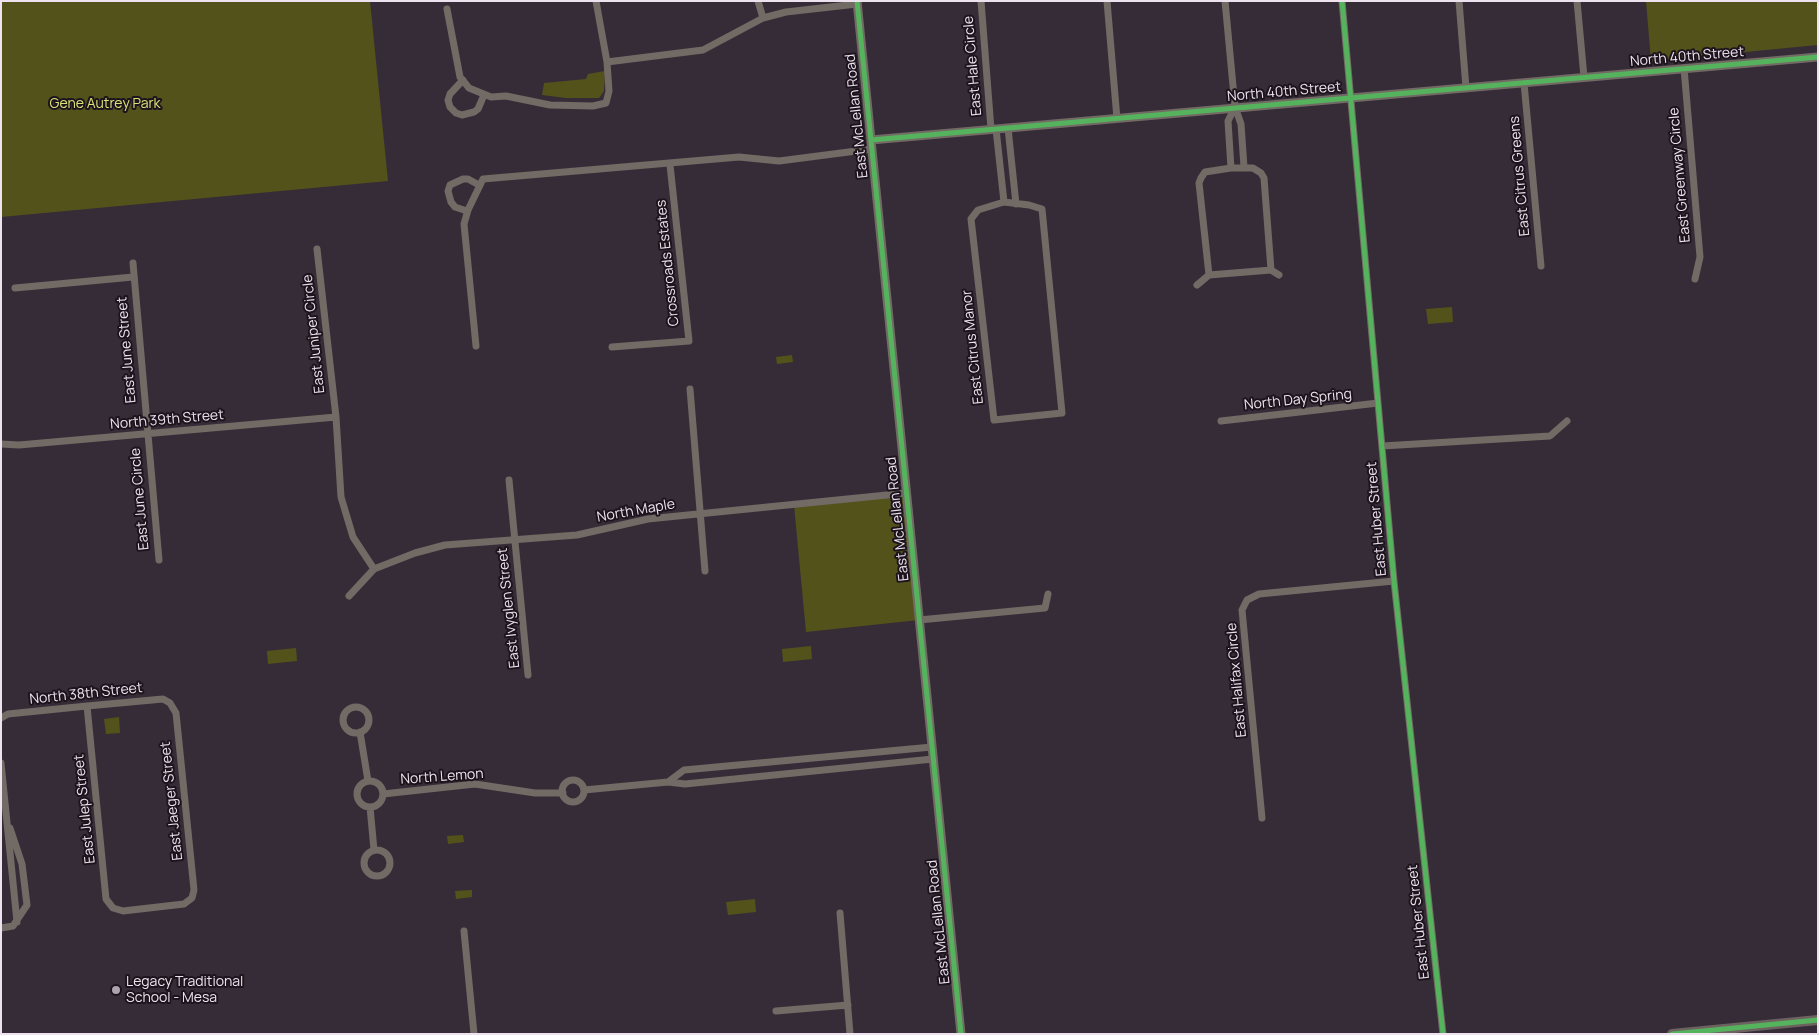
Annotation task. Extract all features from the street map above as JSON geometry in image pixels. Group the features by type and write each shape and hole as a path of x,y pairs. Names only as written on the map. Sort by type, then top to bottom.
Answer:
{"main road":[{"path":"1672,1034 1818,1020"}],"street":[{"path":"447,9 463,80 469,88 484,95 527,98 550,105 593,106 606,103 609,91 607,62 596,1"},
{"path":"758,1 763,18"},
{"name":"East Hale Circle","path":"981,1 994,129"},
{"path":"1107,1 1117,118"},
{"path":"1225,1 1235,107 1240,124 1244,167"},
{"name":"East Huber Street","path":"1342,1 1394,581 1443,1034"},
{"path":"1459,1 1466,88"},
{"path":"1577,1 1584,77"},
{"path":"607,62 703,50 763,18 786,12 857,3"},
{"name":"East McLellan Road","path":"857,3 962,1034"},
{"name":"North 40th Street","path":"872,144 994,129 1818,57"},
{"name":"East Greenway Circle","path":"1684,68 1700,258 1695,279"},
{"path":"463,80 450,94 448,100 450,107 456,113 462,115 474,112 478,109 484,95"},
{"name":"East Citrus Greens","path":"1524,83 1541,266"},
{"path":"1232,168 1228,121 1235,107"},
{"path":"1008,128 1016,204"},
{"path":"994,129 1004,202"},
{"path":"476,346 464,224 483,178 670,165 739,158 779,161 872,144"},
{"path":"1230,148 1243,147"},
{"name":"Crossroads Estates","path":"612,347 689,341 670,165"},
{"path":"1209,275 1199,183 1205,172 1244,167 1261,173 1266,185 1271,270"},
{"path":"468,211 454,206 451,202 448,191 450,185 463,179 468,179 479,185"},
{"name":"East Citrus Manor","path":"1004,202 1016,204 1042,209 1062,413 994,420 971,219 978,210 1004,202"},
{"name":"East Juniper Circle","path":"317,249 336,417 341,497 353,537 374,569"},
{"name":"East June Street","path":"133,263 147,435"},
{"path":"1198,285 1209,275 1271,270 1278,275"},
{"path":"15,288 133,277"},
{"path":"690,389 705,571"},
{"name":"North Day Spring","path":"1221,421 1378,404"},
{"name":"North 39th Street","path":"1,444 19,445 147,435 336,417"},
{"path":"1382,446 1550,436 1567,421"},
{"name":"East June Circle","path":"147,435 159,560"},
{"name":"East Ivyglen Street","path":"509,480 528,675"},
{"name":"North Maple","path":"374,569 415,553 445,545 577,535 648,519 907,493"},
{"path":"349,596 374,569"},
{"name":"East Halifax Circle","path":"1262,818 1242,610 1247,600 1259,594 1394,581"},
{"path":"919,620 1045,608 1048,594"},
{"name":"North 38th Street","path":"2,717 163,699 170,702"},
{"name":"East Jaeger Street","path":"113,908 123,911 184,904 192,898 194,890 176,713 170,702"},
{"name":"East Julep Street","path":"87,706 106,899 113,908"},
{"path":"360,732 368,781"},
{"path":"668,782 684,770 932,747"},
{"path":"904,751 905,762"},
{"path":"886,752 887,763"},
{"path":"850,754 851,767"},
{"path":"584,790 668,782 685,784 934,759"},
{"path":"1,763 17,922"},
{"path":"729,765 730,779"},
{"path":"573,780 581,783 584,790 582,798 575,802 567,800 563,793 565,785 573,780"},
{"path":"368,781 380,786 383,794 380,802 370,807 361,804 357,796 360,785 368,781"},
{"name":"North Lemon","path":"383,794 476,784 535,793 563,793"},
{"path":"370,807 374,850"},
{"path":"1,928 14,926 27,905 26,888 19,852 7,821"},
{"path":"14,890 26,888"},
{"path":"840,913 850,1034"},
{"path":"464,932 474,1034"},
{"path":"776,1011 848,1005"}],"green space":[{"name":"Gene Autrey Park","path":"1,1 370,1 388,181 1,217"},
{"path":"1646,1 1818,1 1818,45 1651,61"},
{"path":"605,71 604,91 599,98 566,98 542,95 544,83 586,79 588,74"},
{"path":"1452,307 1453,322 1428,324 1426,309"},
{"path":"792,355 793,362 777,364 776,357"},
{"path":"907,493 919,620 806,632 794,505"},
{"path":"811,646 812,659 783,662 782,649"},
{"path":"296,648 297,661 268,664 267,651"},
{"path":"119,717 120,733 106,734 104,719"},
{"path":"463,835 464,842 448,844 447,836"},
{"path":"472,890 472,897 456,899 455,891"},
{"path":"755,899 756,912 728,915 726,902"}],"cycle path":[{"path":"857,1 961,1034"},
{"path":"1342,1 1394,581 1443,1034"},
{"path":"871,140 1818,57"},
{"path":"1672,1034 1818,1020"}],"place":[{"name":"Legacy Traditional School - Mesa","path":"116,990"}]}
